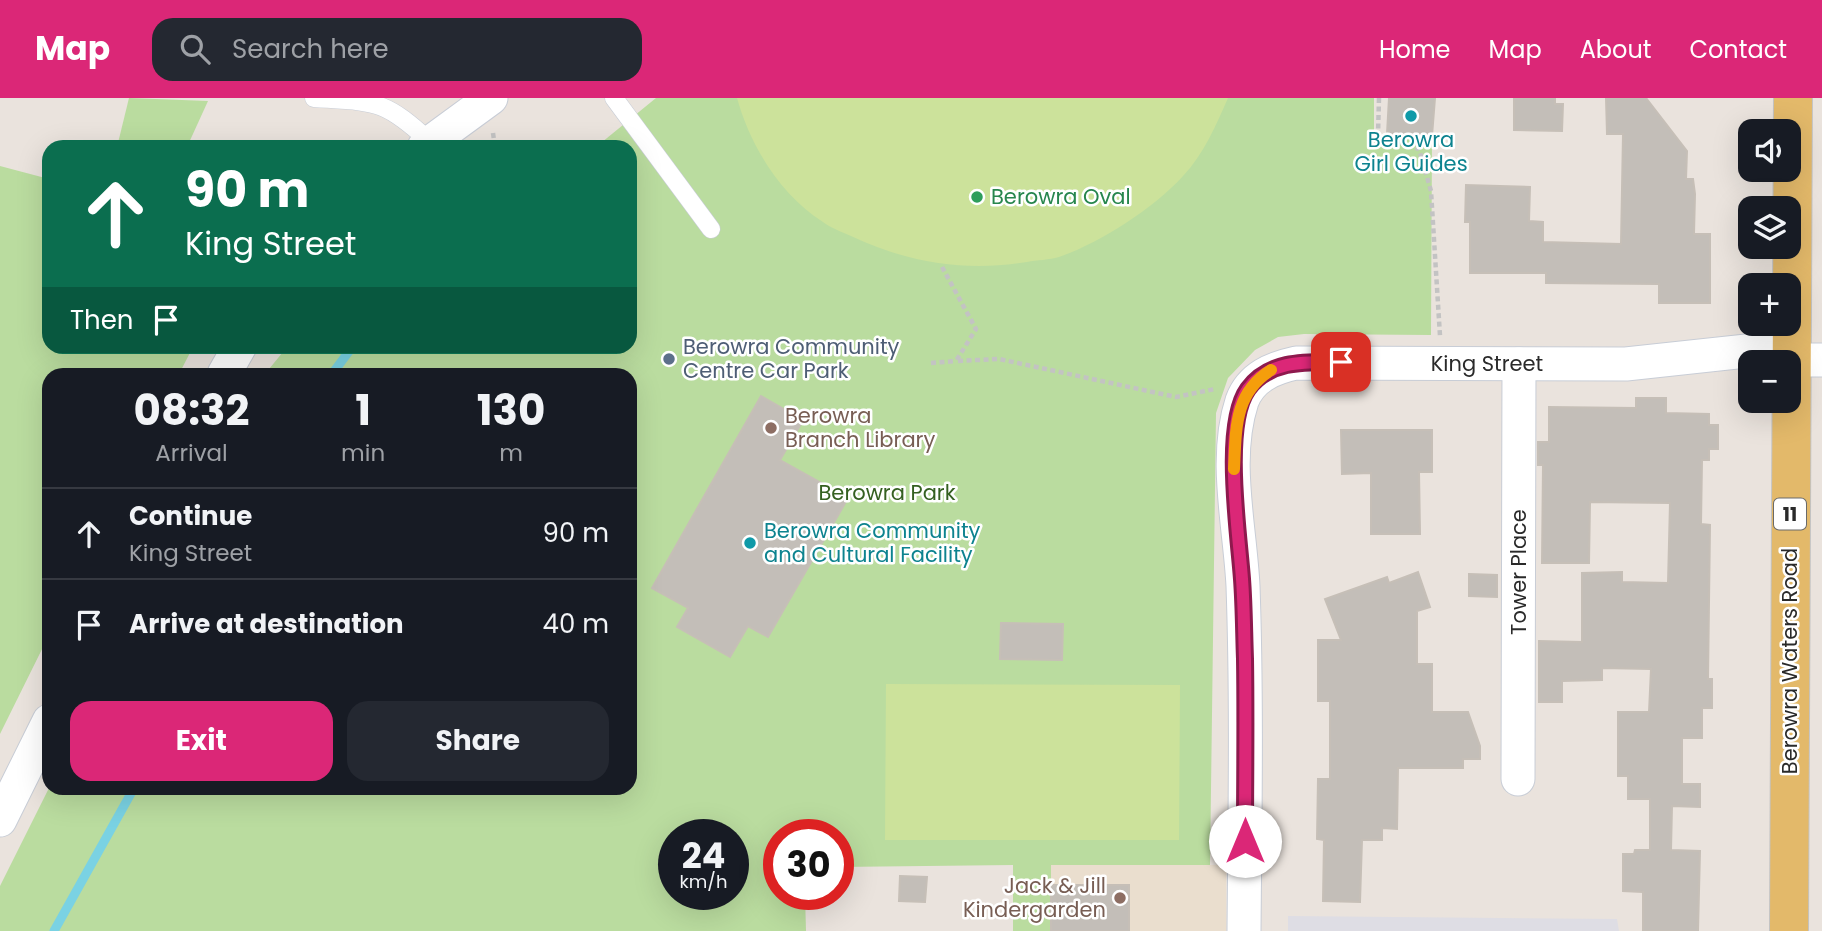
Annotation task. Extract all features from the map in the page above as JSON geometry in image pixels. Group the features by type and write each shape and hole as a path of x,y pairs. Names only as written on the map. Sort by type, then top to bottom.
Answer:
{"main road":[{"name":"Berowra Waters Road","path":"1789,931 1802,356 1793,98"}],"street":[{"path":"433,140 491,98"},
{"name":"King Street","path":"1244,931 1245,661 1243,582 1235,495 1235,446 1242,401 1247,390 1259,377 1275,368 1314,362 1441,365 1626,364 1802,356"},
{"name":"Tower Place","path":"1518,779 1519,364"},
{"path":"0,820 42,735"}],"lane":[{"path":"314,98 370,102 390,108 423,140"},
{"path":"614,98 712,229"}],"path":[{"path":"1378,98 1378,135 1419,149 1431,191 1441,365"},
{"path":"942,267 976,329 956,361"},
{"path":"931,363 999,359 1176,397 1228,387"}],"shaded area":[{"name":"Jack & Jill Kindergarden","path":"1013,865 1226,865 1226,931 1013,931"},
{"path":"1288,916 1617,919 1619,931 1288,931"}],"green space":[{"path":"129,98 208,101 190,140 119,140"},
{"name":"Berowra Park","path":"656,98 1374,98 1374,138 1432,139 1431,335 1304,334 1278,337 1255,350 1228,378 1216,413 1210,865 1051,865 1051,931 1013,931 1013,865 854,867 854,819 763,819 763,910 805,910 806,931 0,931 0,886 46,795 637,795 637,368 270,368 281,354 637,354 637,140 605,140"},
{"name":"Berowra Oval","path":"737,98 1228,98 1209,139 1190,167 1171,188 1126,223 1092,243 1059,257 982,266 938,263 894,253 837,230 807,211 769,168 750,133"},
{"path":"0,166 42,177 42,354 189,354 182,368 42,368 42,649 0,734"},
{"path":"886,684 1180,685 1179,840 885,840"}],"building":[{"name":"Berowra Girl Guides","path":"1389,98 1435,98 1432,136 1387,134"},
{"path":"1514,98 1555,98 1555,104 1563,104 1562,131 1514,130"},
{"path":"1606,98 1646,98 1687,151 1686,179 1693,179 1695,194 1694,234 1710,234 1710,303 1659,303 1659,284 1546,283 1546,273 1470,273 1470,222 1465,222 1466,185 1530,187 1529,221 1543,222 1543,242 1621,244 1623,134 1607,134"},
{"name":"Berowra Community and Cultural Facility","path":"761,396 803,420 780,460 848,498 768,637 748,626 730,657 677,627 688,608 652,588"},
{"path":"1636,398 1666,398 1666,413 1709,414 1709,425 1718,425 1718,449 1709,449 1709,460 1702,460 1701,524 1710,525 1708,679 1712,679 1712,708 1702,708 1702,738 1682,738 1682,784 1700,784 1700,807 1672,806 1671,850 1700,851 1698,931 1643,931 1643,892 1623,891 1623,854 1634,854 1635,850 1650,850 1650,799 1628,799 1628,776 1618,776 1618,712 1649,712 1651,669 1602,668 1602,680 1562,681 1562,702 1539,702 1539,641 1582,642 1582,573 1622,572 1622,582 1668,583 1670,503 1590,502 1589,563 1542,563 1543,465 1538,465 1538,442 1549,442 1549,407 1636,408"},
{"path":"1341,430 1432,430 1432,472 1419,472 1420,534 1371,534 1371,473 1342,474"},
{"path":"1418,572 1430,607 1417,611 1417,664 1432,664 1432,712 1468,712 1480,746 1480,759 1463,759 1463,768 1398,768 1397,829 1382,828 1382,840 1362,840 1360,902 1323,901 1324,840 1317,839 1318,779 1330,779 1330,701 1318,701 1318,640 1341,640 1325,599 1387,577 1389,583"},
{"path":"1469,574 1497,575 1497,597 1469,596"},
{"path":"1001,623 1063,624 1062,660 1000,659"},
{"path":"900,876 927,877 925,902 899,901"},
{"path":"1051,885 1129,885 1129,931 1051,931"}],"waterway":[{"path":"336,368 347,354"},
{"path":"54,931 130,795"}],"slow traffic":[{"path":"1234,469 1242,401 1247,390 1259,377 1271,370"}],"place":[{"name":"Berowra Girl Guides","path":"1411,116"},
{"name":"Berowra Oval","path":"977,197"},
{"name":"Berowra Community Centre Car Park","path":"669,359"},
{"name":"Berowra Branch Library","path":"771,428"},
{"name":"Berowra Community and Cultural Facility","path":"750,543"},
{"name":"Jack & Jill Kindergarden","path":"1120,898"}],"route":[{"path":"1245,841 1243,582 1234,474 1242,401 1247,390 1259,377 1275,368 1296,363 1341,362"}]}
